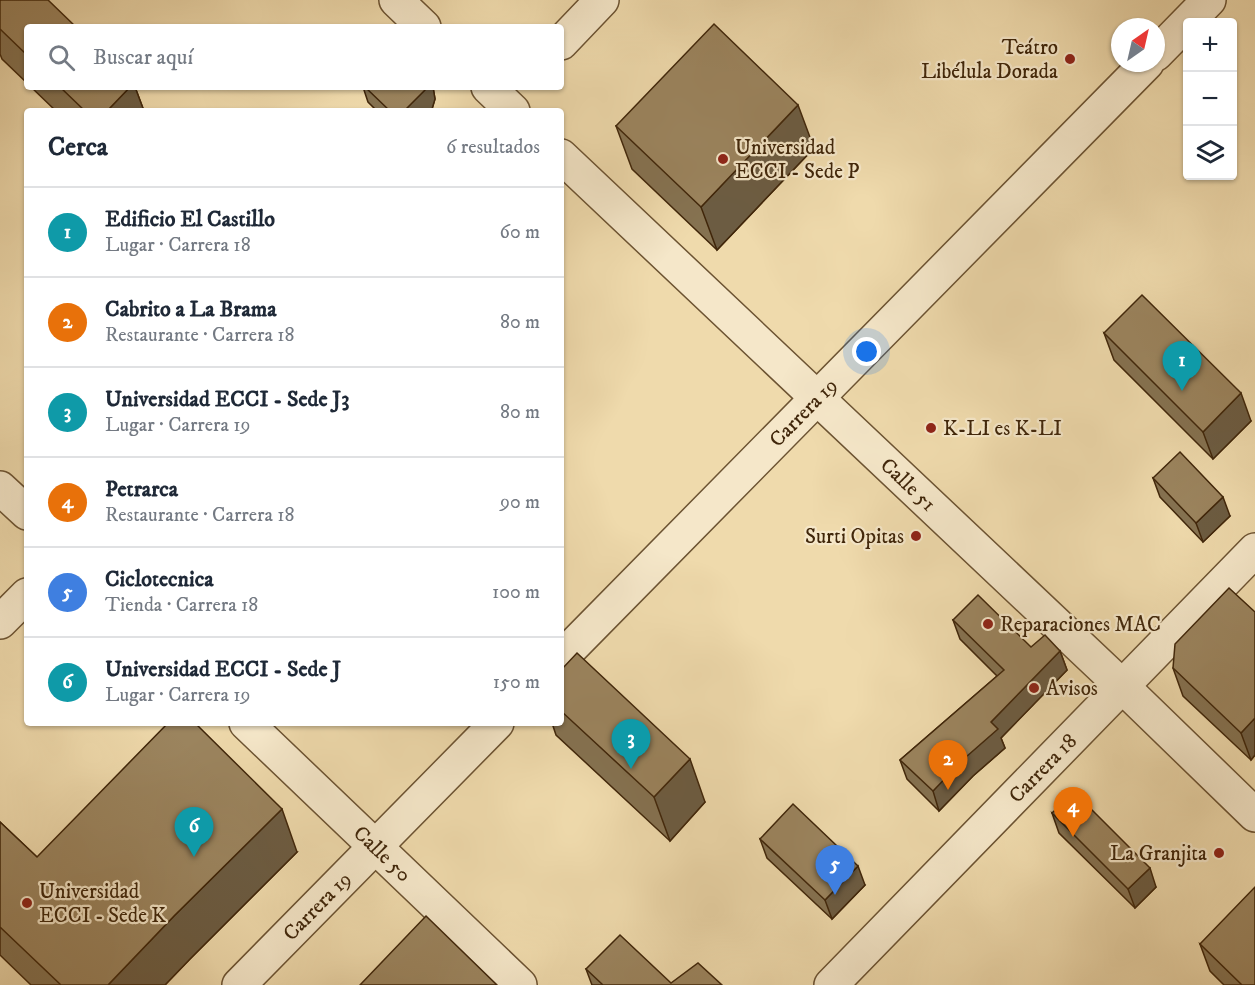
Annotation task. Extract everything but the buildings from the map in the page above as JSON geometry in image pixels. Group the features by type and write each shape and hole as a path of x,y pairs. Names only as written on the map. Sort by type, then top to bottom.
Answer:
{"street":[{"path":"396,0 421,24"},
{"path":"564,40 602,0"},
{"path":"1165,45 1209,0"},
{"name":"Carrera 19","path":"564,655 1138,72"},
{"name":"Calle 51","path":"564,159 1122,686 1255,815"},
{"path":"0,488 24,510"},
{"name":"Carrera 18","path":"831,985 1255,550"},
{"path":"0,622 24,598"},
{"name":"Calle 50","path":"249,726 520,985"},
{"name":"Carrera 19","path":"239,985 494,726"}],"place":[{"name":"Teátro Libélula Dorada","path":"1070,59"},
{"name":"Universidad ECCI - Sede P","path":"723,159"},
{"name":"Edificio El Castillo","path":"1182,391"},
{"name":"K-LI es K-LI","path":"931,428"},
{"name":"Surti Opitas","path":"916,536"},
{"name":"Reparaciones MAC","path":"988,624"},
{"name":"Avisos","path":"1034,688"},
{"name":"Universidad ECCI - Sede J3","path":"631,769"},
{"name":"Cabrito a La Brama","path":"948,790"},
{"name":"Petrarca","path":"1073,837"},
{"name":"La Granjita","path":"1219,853"},
{"name":"Universidad ECCI - Sede J","path":"194,857"},
{"name":"Ciclotecnica","path":"835,895"},
{"name":"Universidad ECCI - Sede K","path":"27,903"}]}
